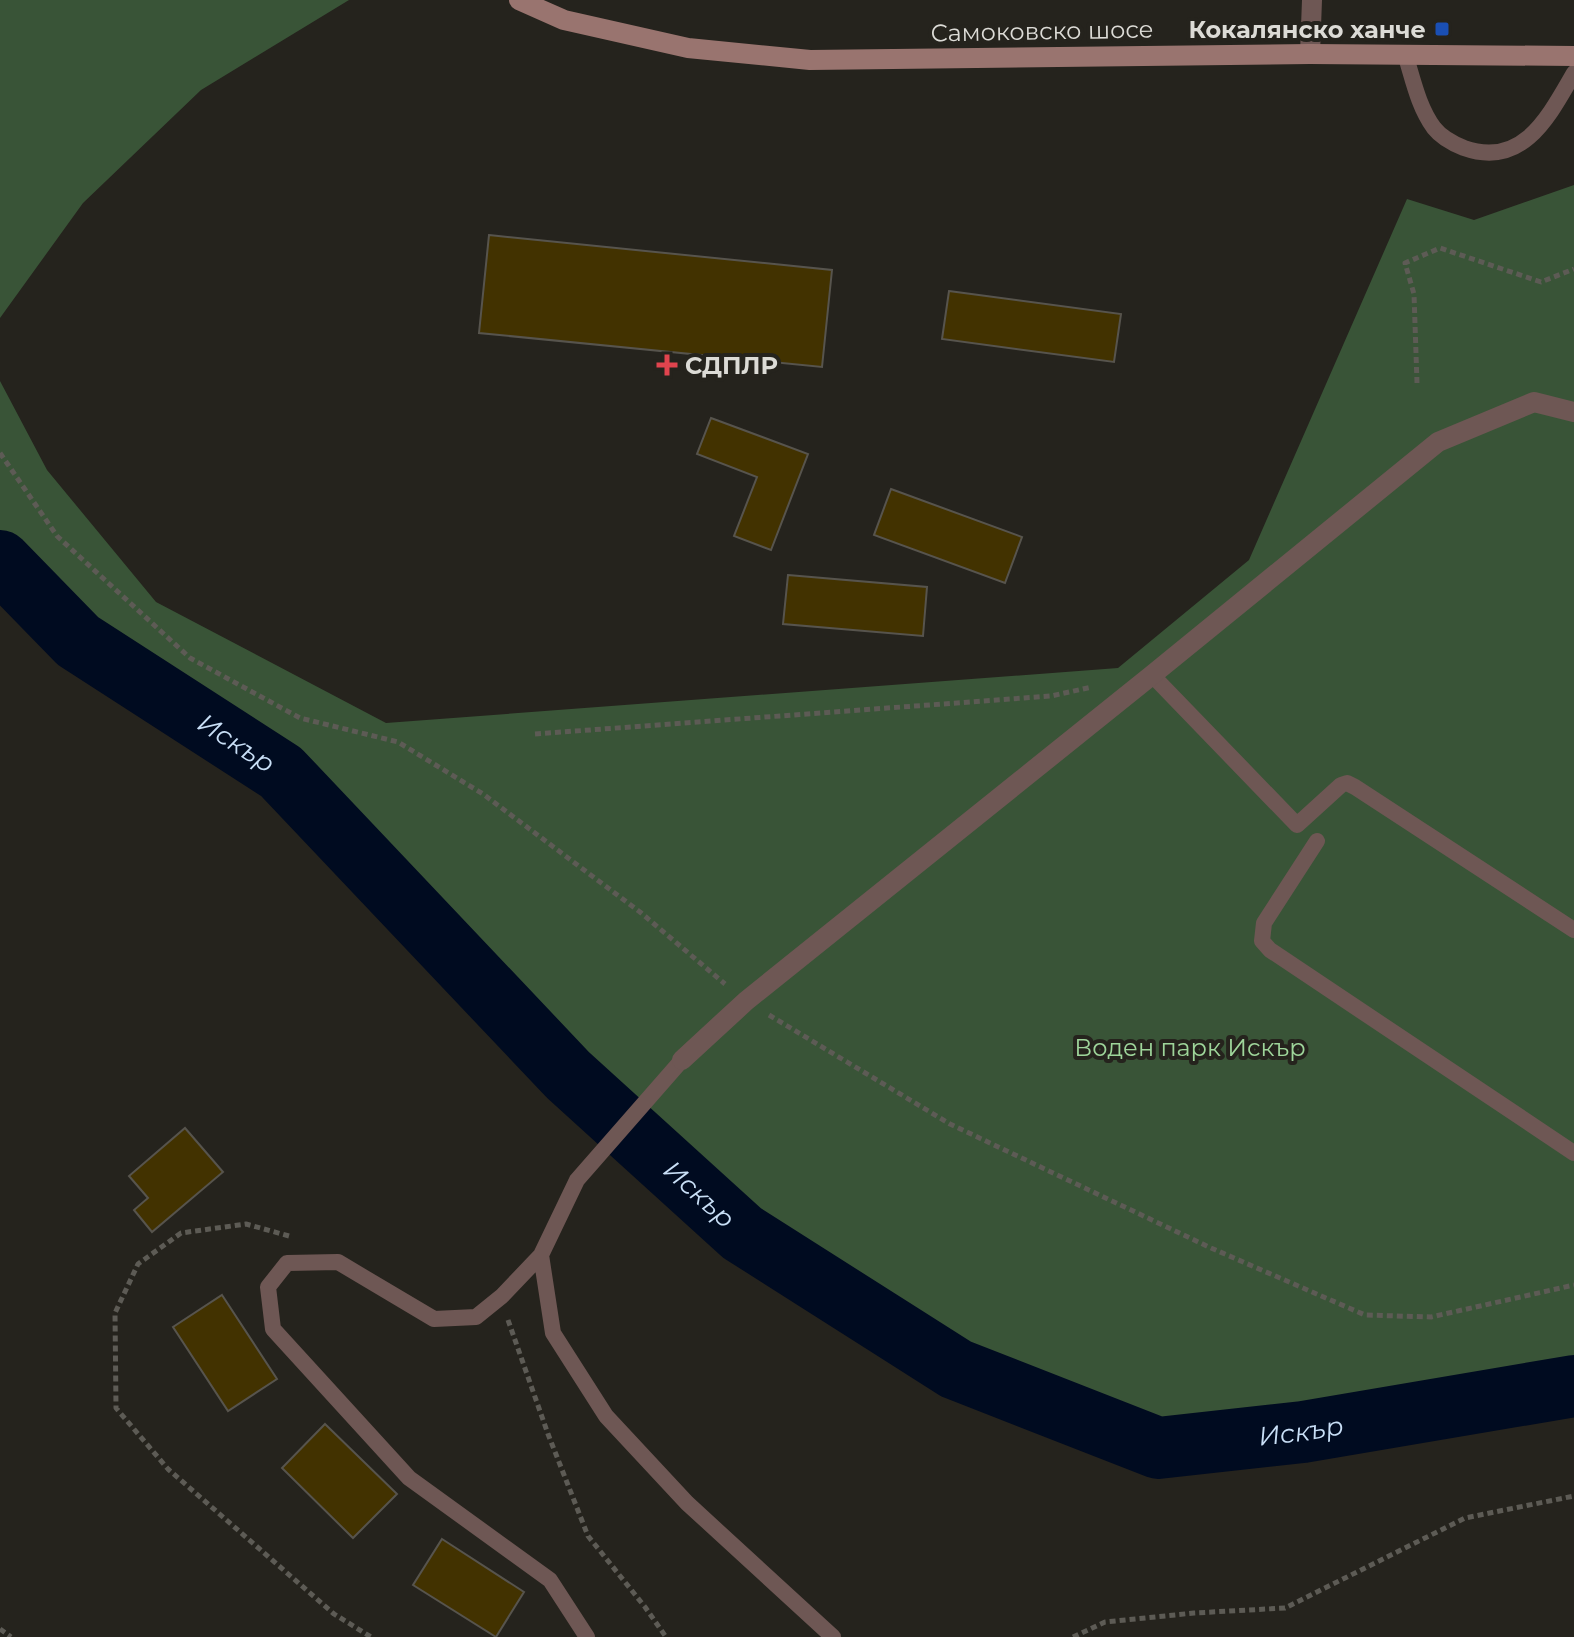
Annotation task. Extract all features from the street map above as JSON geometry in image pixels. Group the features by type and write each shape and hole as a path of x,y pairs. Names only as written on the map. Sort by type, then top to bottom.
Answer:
{"main road":[{"name":"Самоковско шосе","path":"519,0 564,20 688,48 810,60 1310,54 1574,56"}],"street":[{"path":"1310,54 1312,0"},
{"path":"682,1060 746,1001 1438,442 1534,402 1574,412"}],"lane":[{"path":"1405,54 1419,102 1435,131 1454,145 1475,152 1499,152 1521,144 1544,123 1574,73"},
{"path":"1152,675 1297,825 1347,783 1574,930"},
{"path":"1317,841 1264,923 1262,941 1270,950 1574,1153"},
{"path":"587,1637 550,1580 409,1478 273,1329 268,1287 287,1263 338,1262 434,1319 476,1317 502,1296 541,1255 577,1180 682,1060"},
{"path":"541,1255 553,1333 606,1416 687,1503 833,1637"}],"path":[{"path":"1417,383 1414,294 1405,263 1440,248 1541,282 1574,269"},
{"path":"0,453 57,536 190,658 300,718 398,742 423,756 483,794 640,912 746,1001 950,1124 1211,1248 1365,1315 1431,1317 1574,1285"},
{"path":"535,734 1051,696 1095,687"},
{"path":"338,1262 317,1244 246,1224 181,1233 138,1264 115,1313 116,1408 168,1469 334,1614 371,1637"},
{"path":"502,1296 512,1336 537,1406 588,1536 666,1637"},
{"path":"1073,1637 1105,1622 1285,1608 1465,1518 1574,1496"},
{"path":"0,1629 11,1637"}],"green space":[{"path":"0,0 349,0 201,90 83,203 0,318"},
{"name":"Воден парк Искър","path":"1574,185 1574,1386 1303,1432 1158,1448 956,1369 742,1233 568,1075 281,772 78,641 0,561 0,381 47,470 156,602 386,723 1118,668 1249,560 1407,199 1474,220"}],"building":[{"path":"489,235 832,270 822,367 479,333"},
{"path":"949,291 1121,314 1114,362 942,339"},
{"path":"711,418 808,454 771,550 734,536 757,477 697,454"},
{"path":"891,489 1022,537 1005,583 874,535"},
{"path":"788,575 927,587 923,636 783,624"},
{"path":"185,1128 223,1172 152,1232 134,1210 148,1198 129,1176"},
{"path":"222,1295 277,1379 228,1411 173,1327"},
{"path":"325,1424 397,1494 353,1538 282,1468"},
{"path":"442,1539 524,1592 496,1637 413,1585"}],"waterway":[{"name":"Искър","path":"0,561 78,641 281,772 568,1075 742,1233 956,1369 1158,1448 1303,1432 1574,1386"}],"place":[{"name":"Кокалянско ханче","path":"1442,29"},
{"name":"СДПЛР","path":"667,365"}]}
